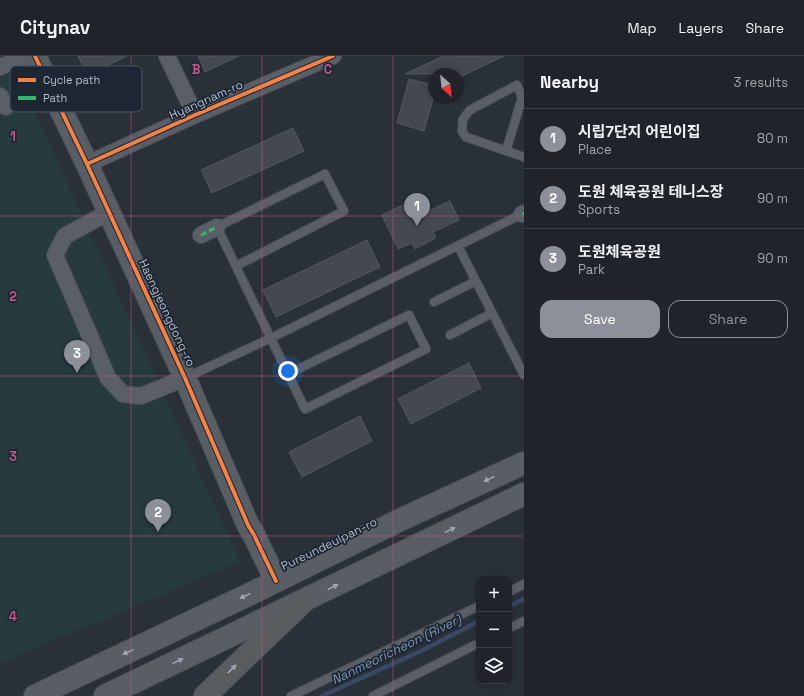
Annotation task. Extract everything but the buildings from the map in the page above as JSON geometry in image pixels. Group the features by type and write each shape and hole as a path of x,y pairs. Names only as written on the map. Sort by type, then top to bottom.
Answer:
{"highway":[{"path":"205,696 304,601"}],"main road":[{"name":"Haengjeongdong-ro","path":"35,56 40,66"},
{"name":"Haengjeongdong-ro","path":"62,112 185,378 248,525 276,581"},
{"name":"Pureundeulpan-ro","path":"35,696 400,520 524,463"},
{"path":"105,696 524,494"}],"street":[{"path":"0,67 27,56"},
{"path":"167,56 195,115"},
{"name":"Hyangnam-ro","path":"87,164 195,115 333,56"},
{"path":"109,212 65,236 55,255 108,378 123,394 141,396 185,378"},
{"path":"201,235 217,227"}],"lane":[{"path":"506,151 522,98 517,86 470,110 463,119 462,131 466,137 506,151 524,157"},
{"path":"236,266 344,211 325,174 217,227 271,338 288,374 305,409 426,349 409,315 288,374"},
{"path":"185,378 271,338 523,214"},
{"path":"458,246 524,375"},
{"path":"434,302 476,281"},
{"path":"450,335 492,313"},
{"path":"512,590 524,584"},
{"path":"291,696 476,607"},
{"path":"512,627 524,621"},
{"path":"373,696 476,644"}],"green space":[{"path":"0,56 10,56 14,66 10,66 10,112 35,112 240,562 0,663"}],"waterway":[{"name":"Nanmeoricheon (River)","path":"512,605 524,599"},
{"name":"Nanmeoricheon (River)","path":"322,696 423,650 476,623"}],"marked path":[{"path":"201,235 217,227"}],"cycle path":[{"path":"35,56 40,66"},
{"path":"87,164 195,115 333,56"},
{"path":"62,112 185,378 248,525 276,581"}],"place":[{"name":"시립7단지 어린이집","path":"417,226"},
{"name":"도원체육공원","path":"77,373"},
{"name":"도원 체육공원 테니스장","path":"158,532"}]}
